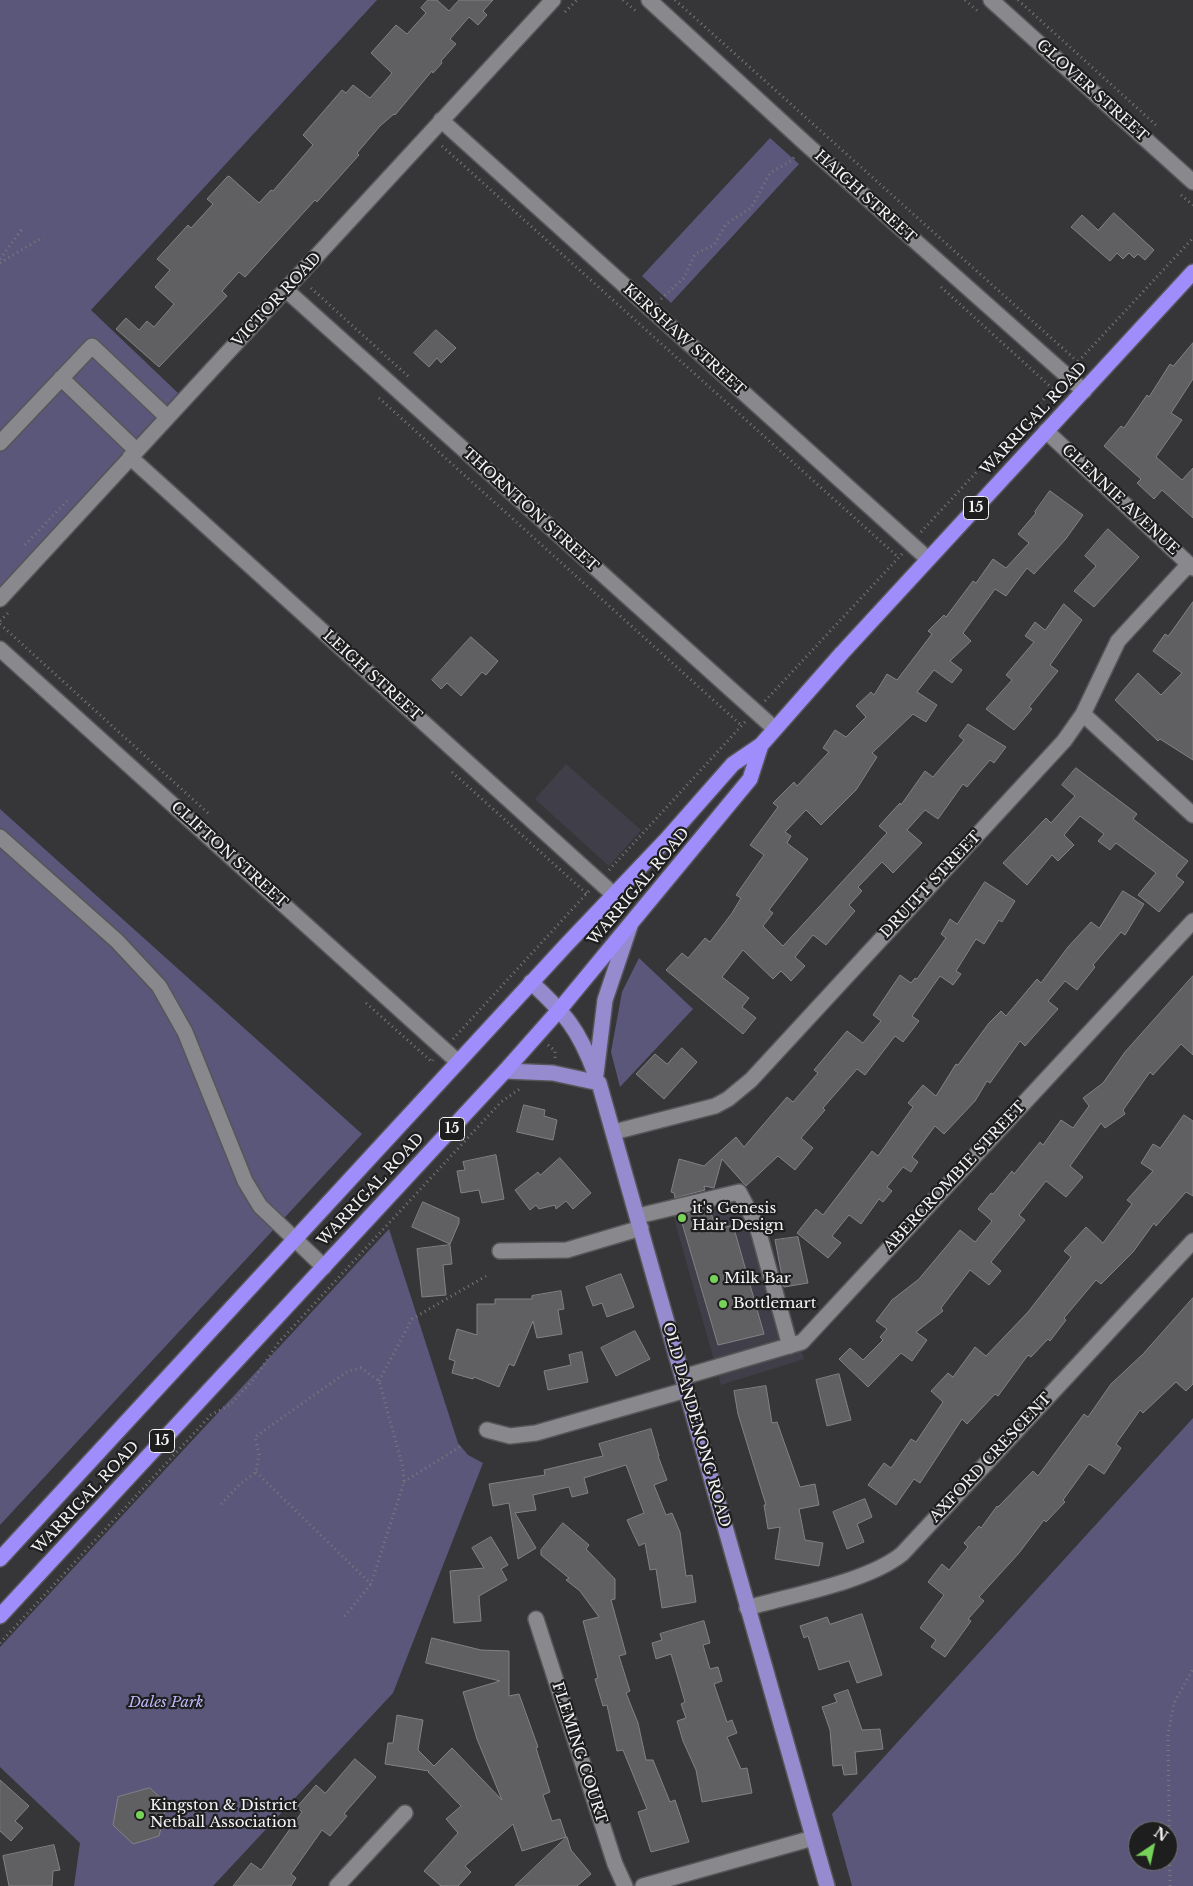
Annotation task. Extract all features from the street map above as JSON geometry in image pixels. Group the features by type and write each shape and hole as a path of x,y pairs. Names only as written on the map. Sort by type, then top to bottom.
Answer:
{"highway":[{"name":"WARRIGAL ROAD","path":"0,1559 531,982 672,834 733,764 760,745 775,729 928,559 1193,272"},
{"name":"WARRIGAL ROAD","path":"0,1616 505,1071 560,1009 750,779 760,745"}],"main road":[{"path":"505,1071 553,1073 597,1079 605,1000 630,924"},
{"name":"OLD DANDENONG ROAD","path":"531,982 560,1009 578,1033 597,1079 614,1132 827,1886"}],"street":[{"name":"VICTOR ROAD","path":"0,599 553,0"},
{"name":"HAIGH STREET","path":"649,0 806,144 1084,391"},
{"name":"GLOVER STREET","path":"991,0 1193,182"},
{"name":"KERSHAW STREET","path":"441,120 928,559"},
{"name":"THORNTON STREET","path":"286,290 775,729"},
{"path":"0,444 92,346 167,418"},
{"name":"LEIGH STREET","path":"61,378 133,453 613,894"},
{"name":"GLENNIE AVENUE","path":"1046,431 1191,566"},
{"name":"DRUITT STREET","path":"614,1132 715,1106 741,1090 1064,741 1084,714 1118,641 1191,566"},
{"name":"CLIFTON STREET","path":"0,649 458,1062"},
{"path":"1084,714 1193,815"},
{"path":"0,837 117,941 159,986 185,1032 245,1181 260,1206 324,1266"},
{"name":"ABERCROMBIE STREET","path":"487,1430 510,1436 536,1433 684,1384 802,1342 1193,921"},
{"path":"500,1252 567,1250 639,1222 739,1192 757,1226 790,1346"},
{"name":"AXFORD CRESCENT","path":"747,1608 863,1576 891,1564 1193,1241"},
{"name":"FLEMING COURT","path":"536,1619 615,1864 625,1886"},
{"path":"337,1886 405,1812"},
{"path":"643,1886 813,1838"}],"path":[{"path":"675,0 1078,362"},
{"path":"1018,0 1164,132"},
{"path":"651,311 684,278 695,254 714,245 726,224 751,208 770,173 791,161 806,144"},
{"path":"442,146 898,558"},
{"path":"0,259 22,229"},
{"path":"0,263 43,237"},
{"path":"358,996 432,1062 1193,238"},
{"path":"375,394 742,726"},
{"path":"548,1044 555,1051 555,1064"},
{"path":"0,1643 211,1415 231,1404 254,1379 279,1342 488,1115 511,1092 526,1085"},
{"path":"380,1381 412,1319 486,1276"},
{"path":"221,1504 239,1485 256,1472 259,1454 255,1437 354,1368 361,1368 380,1381 403,1468 404,1482 371,1584 344,1617"},
{"path":"404,1482 461,1446"},
{"path":"256,1472 371,1584"},
{"path":"1170,1886 1168,1735 1174,1703 1193,1669"}],"shaded area":[{"path":"566,764 641,830 609,866 535,799"},
{"path":"742,1184 761,1216 804,1359 721,1385 670,1204"}],"green space":[{"path":"0,0 377,0 91,310 178,393 0,587"},
{"path":"770,138 799,164 671,303 642,276"},
{"path":"0,809 362,1134 0,1525"},
{"path":"639,958 693,1009 620,1087 611,1052 622,992"},
{"name":"Dales Park","path":"389,1229 458,1443 468,1455 483,1463 393,1693 213,1886 74,1886 80,1843 0,1767 0,1647"},
{"path":"1193,1418 1193,1886 852,1886 832,1814"}],"building":[{"path":"428,0 437,0 449,11 459,0 493,0 483,11 487,15 478,25 469,17 450,39 456,44 441,61 442,63 433,73 432,71 395,115 380,126 357,153 359,155 317,202 315,200 245,277 239,272 222,291 227,296 159,367 116,329 126,318 139,330 147,321 154,327 174,304 155,287 170,270 157,259 188,225 191,228 213,204 207,199 227,177 229,176 259,203 271,190 273,191 313,145 303,135 342,90 346,93 353,85 370,98 392,73 371,53 396,25 407,34 426,13 421,8"},
{"path":"1114,213 1154,250 1145,260 1138,254 1134,258 1129,253 1123,259 1117,253 1110,261 1071,227 1082,215 1098,230"},
{"path":"436,330 456,348 441,363 437,358 429,367 414,353"},
{"path":"1193,343 1193,379 1171,413 1182,420 1156,457 1182,480 1193,468 1193,518 1162,490 1154,499 1137,483 1141,479 1104,446 1121,426 1124,428 1147,395 1149,397 1170,364 1173,366"},
{"path":"1050,491 1083,515 1065,540 1034,574 1027,568 1006,596 995,589 963,633 971,641 950,661 962,670 952,683 934,670 917,692 937,705 926,722 913,714 872,753 877,757 856,790 821,825 806,810 785,832 791,836 787,843 808,859 769,910 773,913 763,926 783,946 887,833 879,826 900,803 901,805 925,771 933,777 964,740 959,736 968,724 1006,747 994,763 990,760 967,787 963,784 938,819 925,810 907,830 922,843 893,873 882,862 858,887 862,891 849,905 855,911 826,945 813,935 795,957 805,966 791,981 781,971 773,979 743,950 722,977 749,998 742,1007 756,1018 743,1034 666,970 682,953 688,958 705,938 710,942 732,913 741,898 736,895 764,855 750,845 778,807 773,803 794,782 797,786 829,752 823,748 835,730 846,737 866,717 856,706 871,692 874,695 887,674 897,680 932,634 928,631 944,615 946,617 973,581 976,583 993,559 1006,568 1029,543 1018,534 1036,513"},
{"path":"1108,529 1139,557 1094,607 1074,591 1096,566 1085,556"},
{"path":"1193,602 1193,760 1160,739 1158,741 1115,700 1138,673 1161,695 1182,673 1153,651 1165,634 1168,636"},
{"path":"1064,604 1082,620 1050,665 1058,671 1029,707 1032,709 1014,730 986,709 1012,680 1006,675 1034,642 1025,636 1035,622 1045,630"},
{"path":"471,637 498,661 486,675 482,672 461,696 447,683 441,689 432,680"},
{"path":"1076,768 1137,814 1133,819 1188,861 1176,876 1184,882 1159,912 1138,895 1156,873 1116,843 1110,850 1098,841 1104,834 1080,816 1064,835 1074,845 1058,861 1052,855 1027,885 1003,863 1046,818 1051,823 1075,796 1062,785"},
{"path":"985,882 1015,901 1002,922 999,920 984,944 976,939 956,971 961,974 953,985 940,976 912,1016 919,1021 903,1042 895,1036 865,1075 857,1069 823,1108 825,1110 801,1138 813,1148 795,1170 778,1156 746,1186 722,1159 714,1188 704,1186 705,1190 675,1198 674,1193 671,1192 679,1159 704,1166 736,1137 744,1147 787,1097 793,1102 818,1073 814,1070 847,1031 863,1043 881,1021 873,1015 900,975 911,983 915,978 917,979 946,938 941,934 950,919 957,924"},
{"path":"1123,891 1144,904 1125,935 1121,932 1093,965 1095,967 1077,990 1065,981 1048,1001 1058,1009 1025,1046 1020,1041 990,1083 987,1081 975,1101 944,1134 935,1126 912,1157 918,1162 911,1172 903,1167 887,1187 892,1191 883,1202 879,1199 861,1224 849,1215 832,1236 841,1243 828,1258 797,1233 816,1209 823,1215 872,1151 878,1156 913,1107 908,1103 923,1085 936,1096 956,1064 958,1065 989,1023 1001,1011 1006,1016 1037,979 1041,983 1068,947 1091,922 1099,928"},
{"path":"1193,976 1193,1055 1181,1044 1153,1075 1150,1072 1123,1110 1125,1114 1105,1128 1101,1123 1070,1166 1083,1177 1066,1197 1046,1181 1019,1215 1025,1220 991,1262 1001,1271 989,1285 970,1270 941,1308 943,1311 916,1332 927,1340 912,1361 901,1353 868,1387 839,1359 850,1348 863,1360 883,1340 880,1337 887,1329 876,1321 892,1300 919,1279 960,1230 975,1242 992,1221 978,1209 991,1193 993,1194 1012,1171 1014,1174 1040,1142 1043,1145 1061,1120 1073,1128 1089,1106 1083,1098 1103,1083 1125,1052"},
{"path":"682,1048 697,1062 664,1099 636,1074 655,1054 667,1064"},
{"path":"524,1105 545,1110 544,1116 557,1120 553,1140 517,1132"},
{"path":"1184,1115 1193,1121 1193,1196 1186,1192 1156,1226 1154,1223 1133,1252 1101,1284 1096,1280 1064,1318 1066,1320 1050,1341 1048,1339 1031,1357 1028,1355 998,1396 995,1394 967,1424 962,1419 920,1483 914,1479 896,1505 868,1485 884,1463 891,1468 911,1439 916,1442 943,1402 931,1391 948,1373 953,1377 975,1347 986,1356 1028,1312 1071,1257 1064,1251 1086,1227 1103,1243 1132,1204 1127,1200 1153,1171 1141,1163 1153,1144 1160,1148"},
{"path":"496,1155 504,1199 482,1203 479,1190 461,1193 457,1171 465,1170 463,1162"},
{"path":"560,1158 591,1193 573,1209 566,1201 556,1209 555,1205 539,1209 536,1205 530,1210 515,1190 538,1172 540,1175"},
{"path":"423,1202 459,1218 459,1223 450,1244 412,1227"},
{"path":"710,1209 716,1230 733,1225 764,1334 718,1345 680,1216"},
{"path":"798,1237 808,1283 784,1287 775,1240"},
{"path":"450,1245 452,1264 443,1265 446,1295 422,1297 417,1249"},
{"path":"621,1274 634,1307 607,1317 602,1303 593,1306 586,1287"},
{"path":"561,1291 564,1309 558,1310 562,1334 537,1338 533,1321 514,1366 509,1364 499,1387 474,1377 473,1379 452,1373 455,1361 449,1359 457,1329 477,1335 477,1304 495,1304 495,1299 532,1299 532,1296"},
{"path":"1193,1298 1193,1384 1186,1391 1176,1382 1143,1413 1140,1410 1116,1444 1121,1448 1104,1474 1089,1464 1063,1500 1065,1502 1046,1522 1044,1520 1019,1553 979,1597 984,1601 968,1619 971,1621 945,1657 931,1647 936,1640 920,1628 944,1595 928,1582 942,1564 949,1570 968,1547 964,1543 979,1526 981,1528 997,1506 1033,1471 1038,1476 1084,1414 1088,1417 1111,1384 1143,1354"},
{"path":"635,1331 650,1359 616,1376 601,1348"},
{"path":"582,1352 588,1382 548,1390 544,1371 571,1365 569,1355"},
{"path":"839,1374 851,1420 827,1426 816,1380"},
{"path":"766,1386 772,1423 777,1422 800,1487 815,1484 819,1505 799,1509 805,1540 823,1543 819,1566 775,1559 780,1527 768,1529 764,1505 766,1505 738,1414 734,1391"},
{"path":"651,1429 667,1480 654,1485 666,1515 672,1513 680,1532 686,1576 692,1575 696,1602 662,1608 656,1569 650,1570 645,1543 639,1546 627,1520 644,1513 626,1465 584,1478 588,1493 572,1497 569,1487 533,1495 536,1510 515,1513 536,1548 518,1559 509,1503 493,1506 489,1484 545,1475 544,1470 603,1456 599,1444"},
{"path":"865,1499 872,1517 857,1524 864,1542 847,1549 833,1512"},
{"path":"563,1523 589,1545 586,1549 615,1579 615,1599 611,1600 626,1654 619,1656 630,1691 626,1693 638,1723 646,1760 653,1760 670,1802 675,1800 689,1842 651,1852 638,1812 647,1809 623,1750 617,1751 607,1705 603,1706 595,1679 598,1678 583,1621 599,1617 580,1591 566,1580 569,1578 541,1555 541,1550"},
{"path":"491,1537 508,1565 501,1569 507,1580 479,1596 481,1621 454,1623 450,1571 484,1568 472,1548"},
{"path":"862,1614 882,1675 857,1683 849,1661 819,1670 808,1636 804,1638 800,1626 827,1617 830,1624"},
{"path":"704,1621 710,1643 703,1645 710,1669 718,1667 722,1681 714,1684 727,1722 732,1720 737,1733 727,1737 741,1769 747,1768 752,1793 702,1802 696,1770 683,1741 677,1721 686,1718 681,1704 685,1702 671,1654 656,1659 652,1643 662,1640 660,1634"},
{"path":"432,1638 481,1650 509,1651 509,1696 519,1694 538,1747 536,1748 550,1792 543,1795 552,1821 560,1819 566,1837 522,1851 513,1824 465,1866 471,1872 458,1886 441,1886 424,1871 458,1833 446,1819 461,1806 429,1771 385,1764 388,1743 393,1743 397,1715 423,1720 418,1750 434,1766 452,1748 502,1800 477,1739 463,1692 500,1681 426,1663"},
{"path":"848,1690 862,1730 880,1729 883,1749 855,1752 857,1774 844,1775 842,1765 833,1766 830,1730 822,1707 837,1702 834,1695"},
{"path":"355,1759 376,1777 344,1814 347,1816 330,1836 322,1830 291,1874 296,1878 291,1886 233,1886 251,1863 261,1870 302,1812 297,1807 316,1785 325,1793"},
{"path":"0,1780 29,1806 15,1821 23,1828 11,1841 0,1831"},
{"name":"Kingston & District Netball Association","path":"150,1788 167,1804 159,1836 133,1844 113,1825 118,1797"},
{"path":"567,1837 571,1850 591,1874 577,1886 515,1886"},
{"path":"54,1845 60,1870 53,1871 52,1886 9,1886 3,1856"}],"place":[{"name":"it's Genesis Hair Design","path":"682,1218"},
{"name":"Milk Bar","path":"714,1279"},
{"name":"Bottlemart","path":"723,1304"},
{"name":"Kingston & District Netball Association","path":"140,1815"}]}
